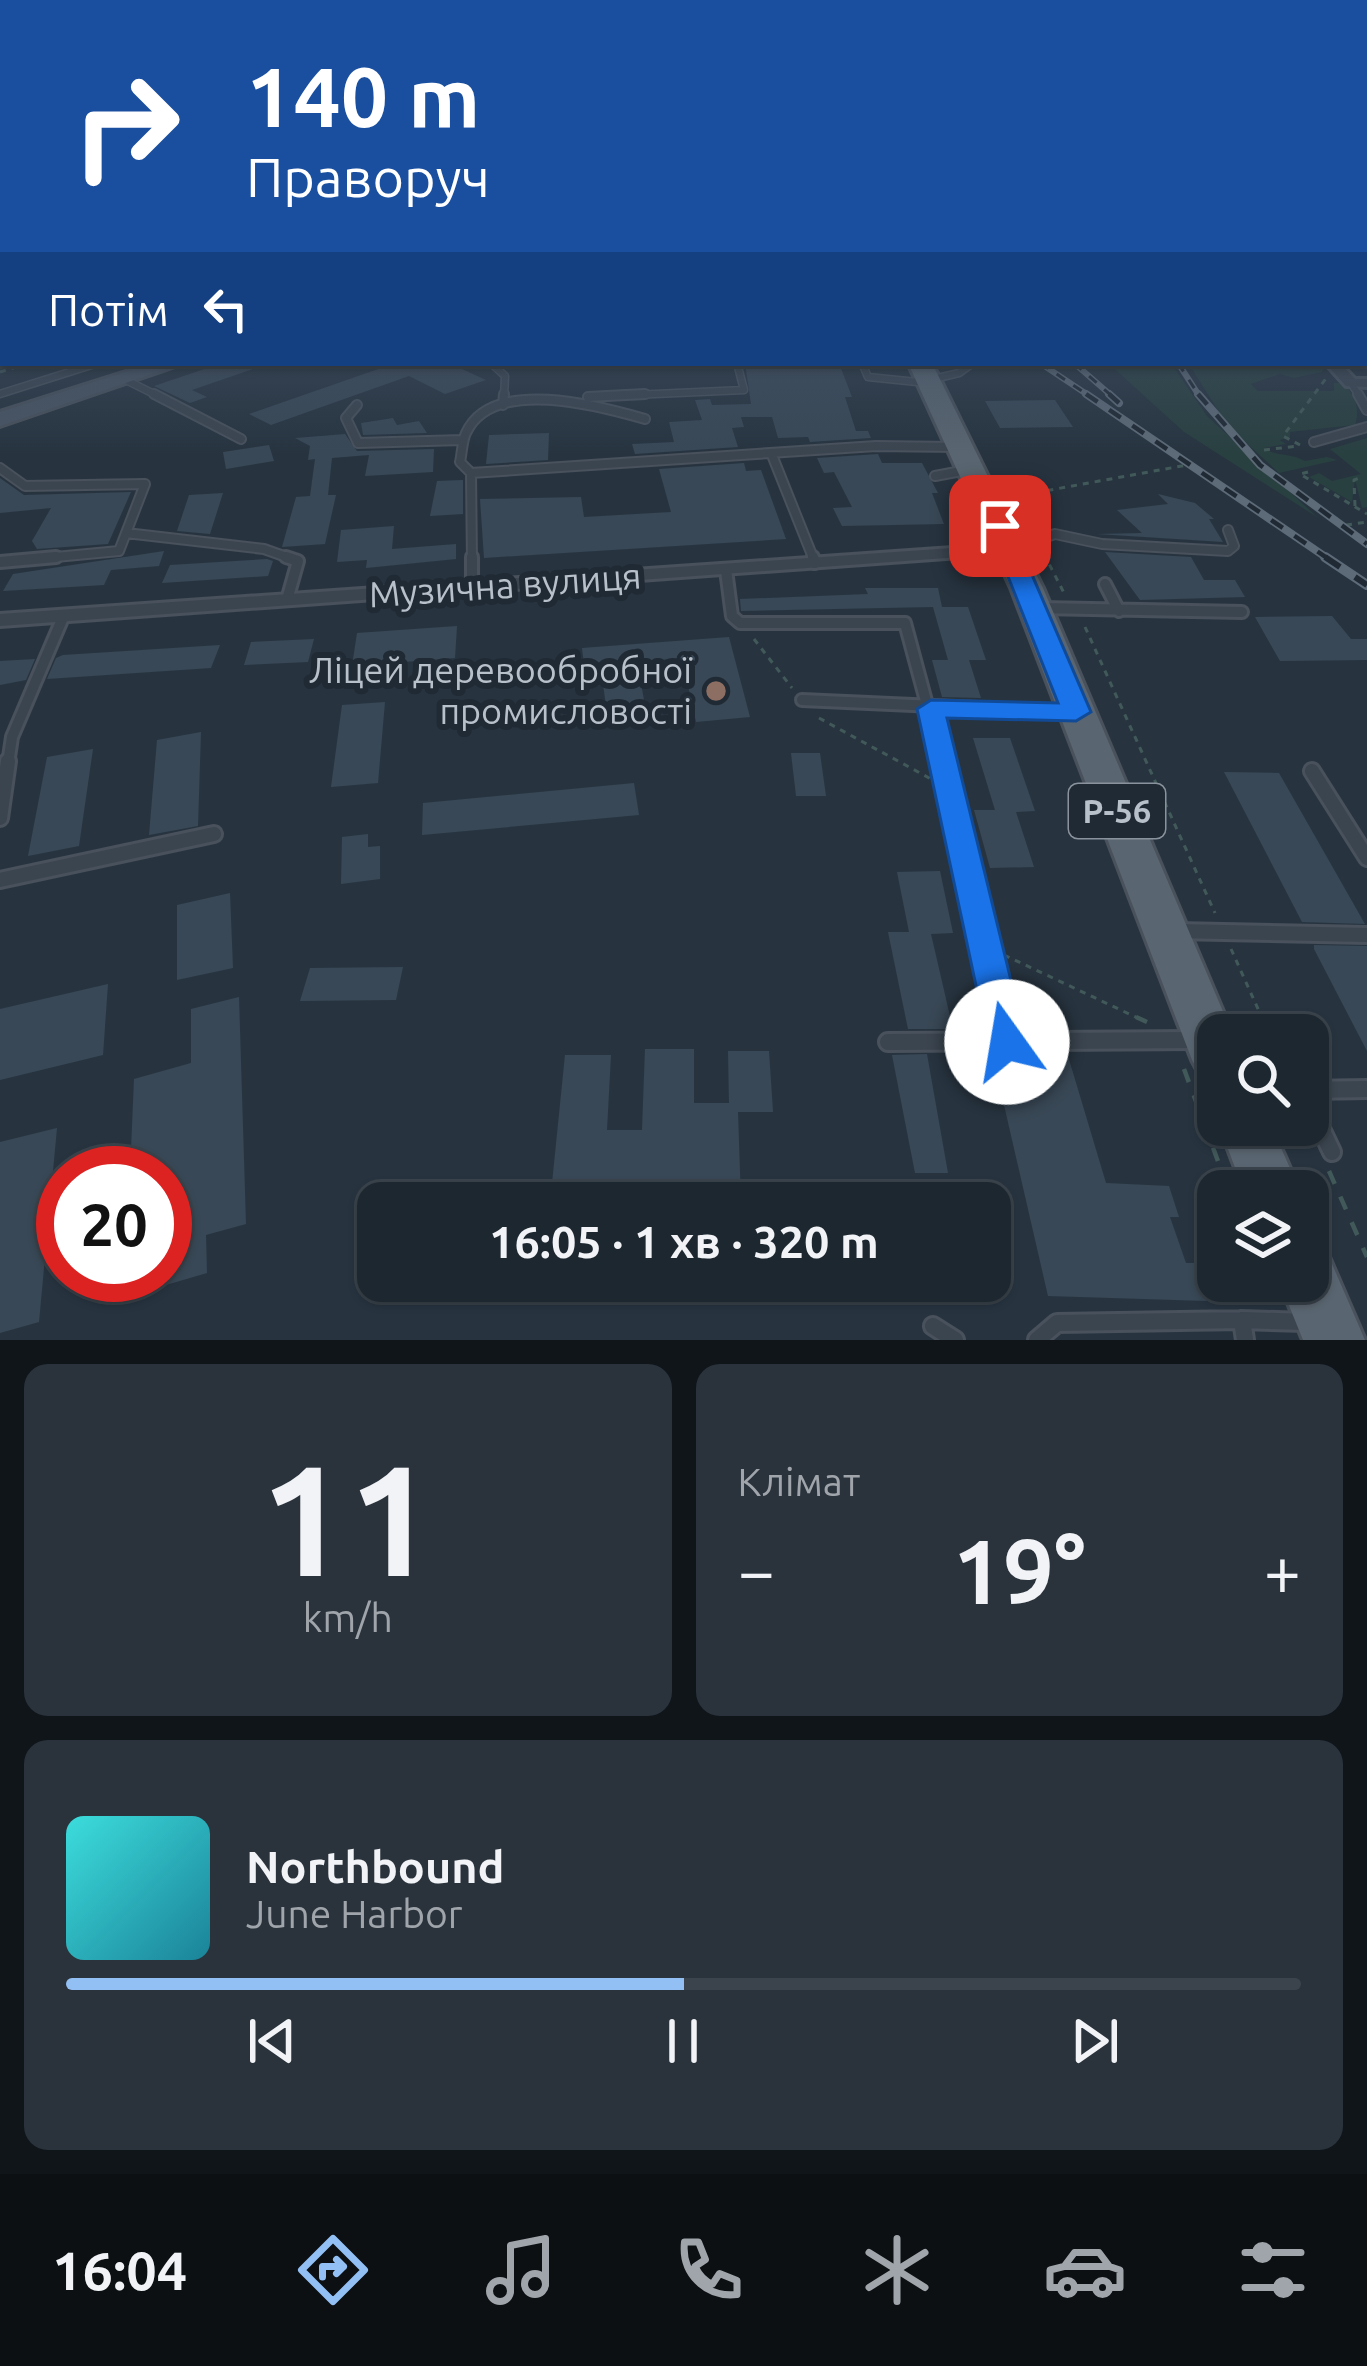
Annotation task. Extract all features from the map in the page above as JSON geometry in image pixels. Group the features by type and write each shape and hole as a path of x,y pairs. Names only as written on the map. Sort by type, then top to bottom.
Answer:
{"main road":[{"path":"0,419 165,366"},
{"name":"Р-56","path":"927,376 965,458 1022,545 1053,608 1076,712 1199,1014"}],"street":[{"name":"Музична вулиця","path":"0,620 1022,545"}],"lane":[{"path":"0,394 89,366"},
{"path":"494,366 505,376 503,405"},
{"path":"472,587 471,473 460,462 462,440 478,412 561,398 744,389 738,366"},
{"path":"863,366 868,377 958,374 969,366"},
{"path":"124,380 241,440"},
{"path":"1359,383 1367,410"},
{"path":"561,398 645,418"},
{"path":"357,404 346,418 358,443 462,440"},
{"path":"1313,442 1367,427"},
{"path":"471,473 876,446 965,458"},
{"path":"772,455 815,563"},
{"path":"935,476 965,458"},
{"path":"0,468 25,486 145,484 119,551 0,562"},
{"path":"1022,545 1070,534 1102,544 1228,550 1234,547 1228,530"},
{"path":"126,533 264,549 298,561 287,600"},
{"path":"726,570 732,616 740,623 904,623 931,709 1007,1042"},
{"path":"1106,584 1119,611"},
{"path":"1053,608 1242,612"},
{"path":"0,818 12,737 64,615"},
{"path":"802,700 1076,712"},
{"path":"1312,771 1367,858"},
{"path":"0,880 214,834"},
{"path":"1166,931 1367,934"},
{"path":"888,1042 1197,1049"},
{"path":"1329,1090 1367,1089"},
{"path":"1324,1146 1328,1156"},
{"path":"1037,1340 1057,1323 1244,1330 1323,1314"},
{"path":"933,1326 955,1340"}],"path":[{"path":"1300,446 1283,436 1332,366"},
{"path":"1264,450 1289,446"},
{"path":"1187,465 1005,499 1053,608 1090,633 1261,1014"},
{"path":"1308,472 1300,474 1367,517"},
{"path":"1355,507 1354,480 1362,477"},
{"path":"1347,524 1367,517"},
{"path":"751,635 820,720 949,788"},
{"path":"985,947 1150,1024"},
{"path":"1328,1156 1367,1257"}],"green space":[{"path":"1111,366 1173,366 1207,416 1317,517 1184,432"},
{"path":"1190,366 1326,366 1322,372 1294,378 1280,374 1251,384 1258,391 1334,391 1334,383 1344,383 1356,402 1355,425 1290,432 1290,437 1280,440 1286,444 1264,448 1305,461 1337,460 1279,473 1228,426"},
{"path":"1367,438 1367,507 1362,508 1355,479 1352,502 1309,477 1319,473 1332,481 1361,474 1330,449"}],"building":[{"path":"213,366 262,366 192,390 207,397 190,403 154,386"},
{"path":"387,366 456,366 486,380 445,394 409,376 271,425 249,414"},
{"path":"745,366 840,366 852,397 845,397 856,431 868,431 871,438 810,442 808,437 778,438 772,417 741,417 744,427 732,428 738,447 635,454 632,444 674,442 669,422 702,420 695,400 710,399 712,405 751,404"},
{"path":"1055,400 1073,427 1000,428 985,401"},
{"path":"393,418 397,425 419,421 427,433 363,435 361,423"},
{"path":"549,433 548,460 486,464 489,435"},
{"path":"345,434 357,451 434,449 433,472 365,476 369,455 332,458 328,495 336,495 325,544 282,547 296,497 310,496 315,459 308,460 310,446 295,438"},
{"path":"269,445 274,461 226,469 223,452"},
{"path":"878,454 882,463 922,463 938,493 932,493 944,524 842,526 833,508 852,507 834,472 824,473 817,458"},
{"path":"744,463 746,471 761,470 786,539 484,558 480,499 581,497 584,517 671,512 659,469"},
{"path":"0,478 24,495 131,492 108,544 37,549 32,541 51,508 0,513"},
{"path":"463,480 463,514 430,516 437,481"},
{"path":"223,493 210,534 177,531 189,495"},
{"path":"1158,494 1195,503 1214,519 1209,519 1223,542 1097,534 1142,533 1117,510 1168,504"},
{"path":"394,526 392,549 456,544 456,559 366,568 367,560 337,562 341,530"},
{"path":"164,551 159,566 111,570 104,585 3,591 13,574"},
{"path":"1105,552 1191,557 1204,580 1235,580 1245,597 1140,600"},
{"path":"273,561 268,576 162,583 170,565"},
{"path":"865,588 938,588 942,607 968,607 986,660 969,660 981,698 942,697 932,660 948,660 933,607 741,611 740,599 868,594"},
{"path":"1332,616 1351,639 1367,639 1367,660 1280,661 1255,617"},
{"path":"457,626 455,658 352,666 357,633"},
{"name":"Ліцей деревообробної промисловості","path":"729,637 750,717 696,722 682,658 637,662 647,716 608,719 600,664 584,665 582,648"},
{"path":"314,639 308,662 244,665 251,642"},
{"path":"220,645 211,668 47,679 56,658 63,655"},
{"path":"35,659 26,680 0,685 0,661"},
{"path":"385,702 378,783 331,787 342,705"},
{"path":"201,732 198,826 149,835 157,740"},
{"path":"973,738 1010,738 1035,811 1016,812 1034,867 990,868 974,810 995,810"},
{"path":"93,749 79,846 28,856 47,757"},
{"path":"791,753 820,753 826,796 796,796"},
{"path":"1224,772 1279,773 1365,924 1302,922"},
{"path":"634,783 639,815 422,835 423,803"},
{"path":"368,834 368,847 380,846 380,879 341,884 342,837"},
{"path":"940,871 953,933 931,934 953,1029 908,1029 888,932 909,932 897,872"},
{"path":"230,893 233,968 177,980 177,905"},
{"path":"1314,945 1367,946 1367,1051 1314,949"},
{"path":"403,967 396,1000 300,1001 310,968"},
{"path":"108,984 103,1055 0,1080 0,1009"},
{"path":"239,997 246,1224 206,1235 207,1273 192,1277 192,1146 131,1146 134,1079 191,1063 191,1009"},
{"path":"645,1049 694,1049 694,1103 729,1103 728,1051 769,1051 773,1112 738,1112 740,1182 552,1182 565,1055 611,1055 607,1130 642,1130"},
{"path":"927,1054 948,1173 915,1173 892,1055"},
{"path":"1068,1056 1106,1183 1169,1186 1179,1217 1170,1217 1186,1263 1194,1263 1197,1272 1197,1301 1048,1296 1001,1092 1015,1092 1006,1057"},
{"path":"57,1128 55,1146 36,1146 39,1322 0,1333 0,1142"}],"railway":[{"path":"1044,366 1091,397"},
{"path":"1077,366 1113,397"},
{"path":"1180,366 1198,394"},
{"path":"1086,394 1330,560"},
{"path":"1109,394 1119,403"},
{"path":"1198,394 1260,465 1367,544"},
{"path":"1325,557 1367,585"}],"place":[{"name":"Ліцей деревообробної промисловості","path":"716,691"}],"route":[{"path":"1000,526 1076,712 931,709 1007,1042"}]}
